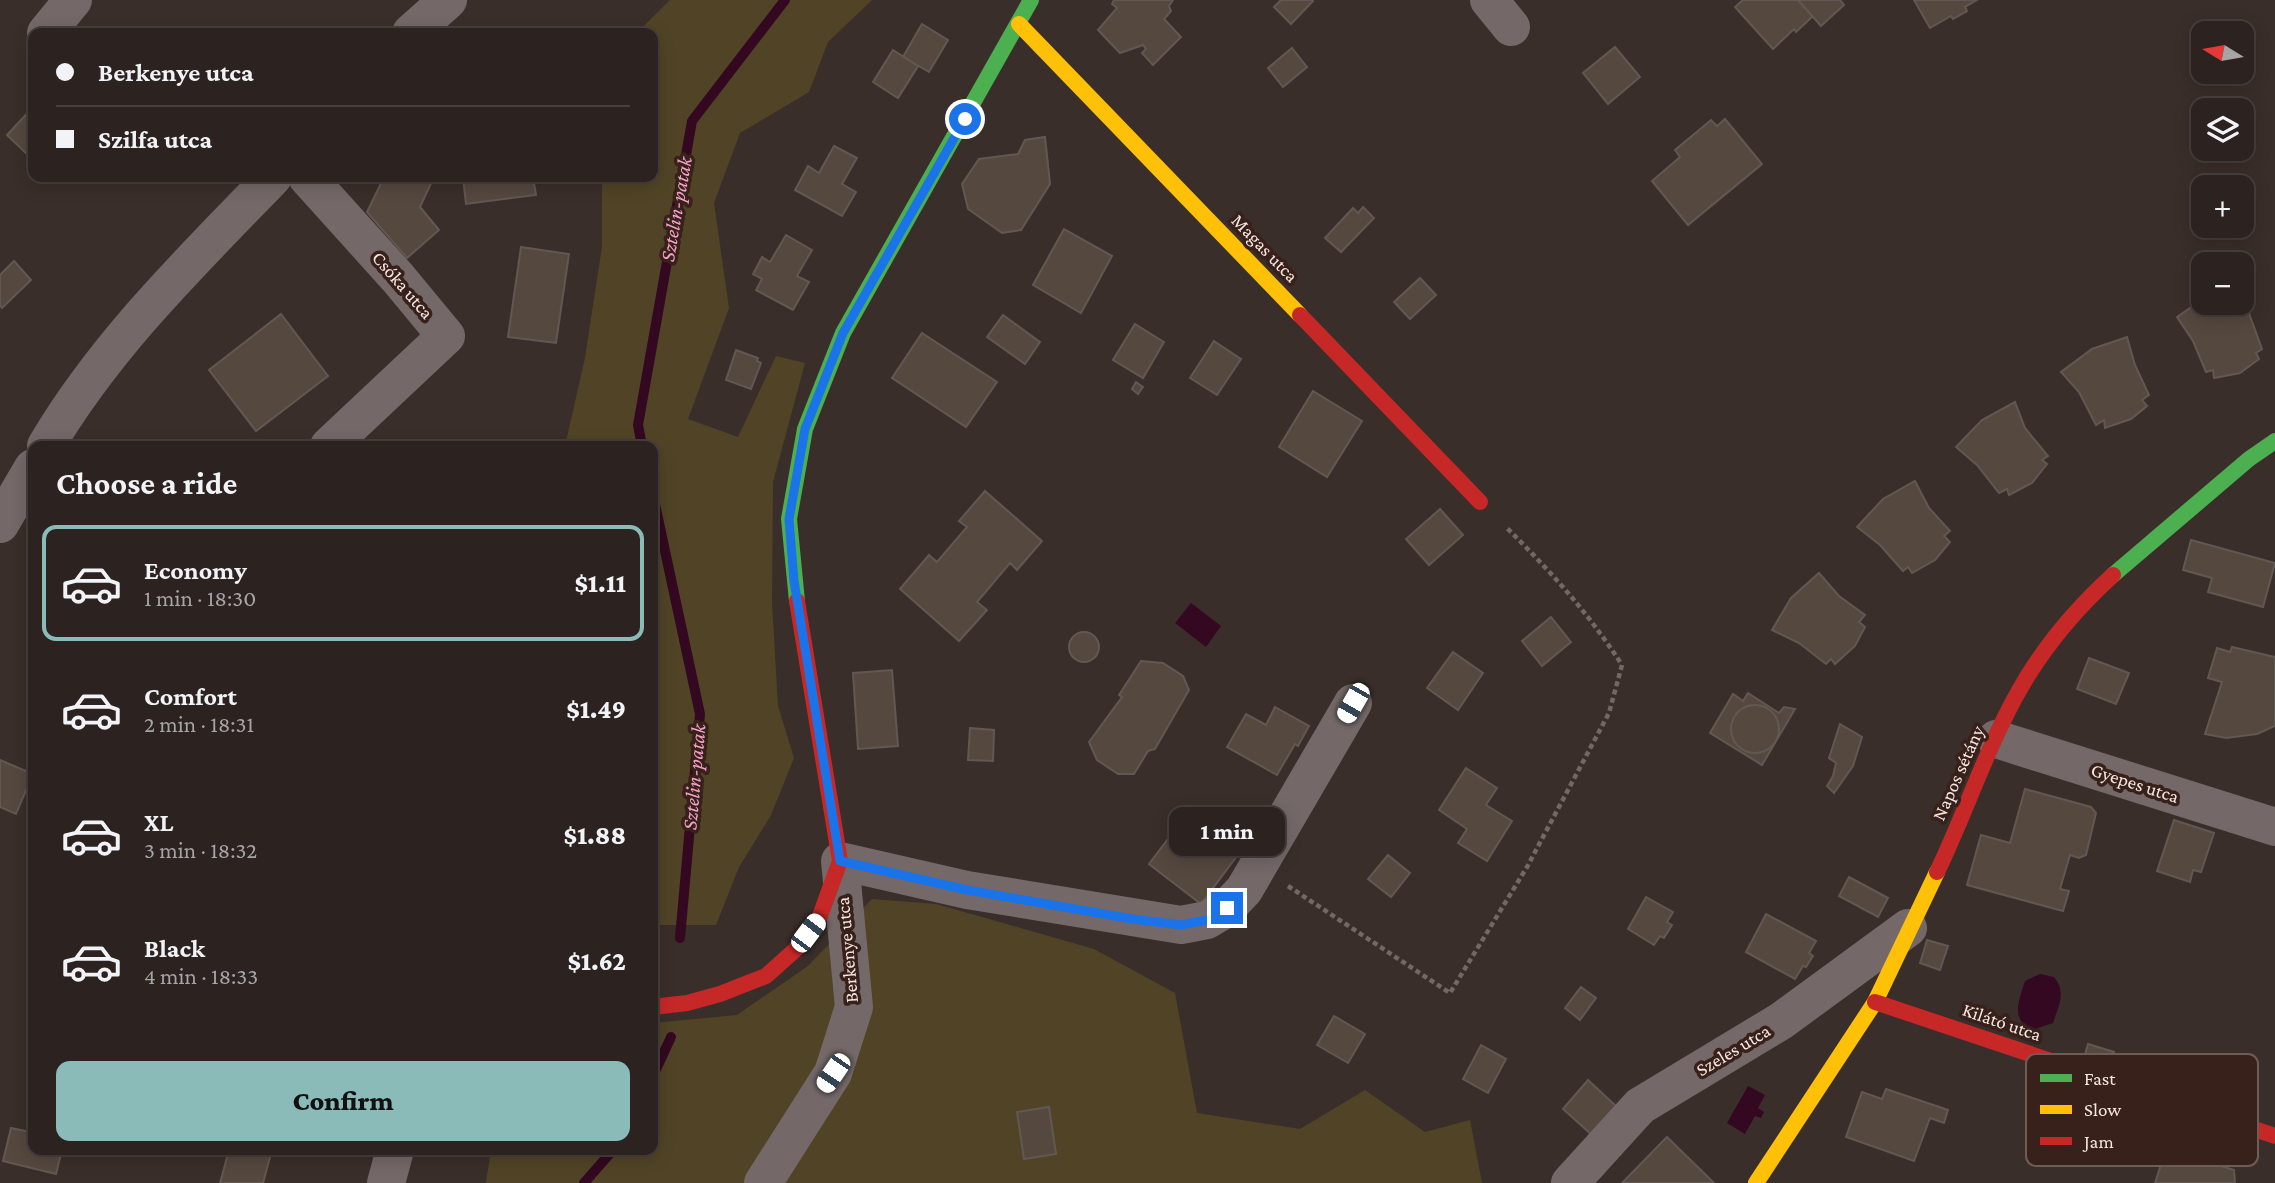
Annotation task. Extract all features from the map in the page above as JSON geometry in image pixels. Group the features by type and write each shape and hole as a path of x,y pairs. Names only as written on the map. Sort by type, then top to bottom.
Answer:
{"street":[{"path":"50,28 73,0"},
{"path":"417,28 448,0"},
{"name":"Berkenye utca","path":"763,1183 833,1073 854,1007 840,861 794,581 789,519 805,429 843,333 1031,0"},
{"name":"Magas utca","path":"1019,24 1480,502"},
{"path":"49,441 68,409 130,327 268,182"},
{"name":"Csóka utca","path":"312,182 446,336 334,441"},
{"name":"Napos sétány","path":"1755,1183 1875,1002 1948,849 1996,739 2026,680 2080,605 2193,505 2275,440"},
{"path":"0,524 28,476"},
{"path":"840,861 967,890 1132,919 1181,925 1207,920 1227,908 1244,890 1353,703"},
{"name":"Gyepes utca","path":"1996,739 2275,827"},
{"name":"Berkenye utca","path":"658,1006 720,995 766,976 795,950 820,916 840,861"},
{"name":"Szeles utca","path":"1570,1183 1640,1106 1781,1021 1908,928"},
{"name":"Kilátó utca","path":"1875,1002 2030,1054"},
{"name":"Kilátó utca","path":"2258,1130 2275,1136"},
{"path":"386,1183 393,1155"}],"path":[{"path":"1259,867 1450,993 1527,867 1608,713 1622,665 1594,621 1545,566 1480,502"}],"shaded area":[{"path":"670,0 872,0 828,42 809,92 740,133 714,203 729,308 688,419 738,437 776,356 805,363 773,482 772,603 778,706 794,758 771,815 739,867 716,925 658,925 658,441 566,441 585,358 602,247 602,182 658,182 658,28 642,28"},
{"path":"1191,603 1221,626 1206,647 1175,623"},
{"path":"872,899 936,904 1094,949 1175,993 1197,1113 1300,1129 1365,1090 1425,1132 1470,1120 1482,1183 486,1183 490,1155 658,1155 658,1023 737,1015 808,966"},
{"path":"2040,974 2054,977 2061,994 2053,1023 2035,1029 2022,1022 2018,1010 2025,981"},
{"path":"1748,1086 1765,1095 1758,1108 1764,1112 1761,1118 1755,1116 1745,1134 1727,1123"}],"building":[{"path":"1114,0 1173,0 1169,6 1171,11 1164,19 1181,37 1153,65 1142,53 1146,49 1143,45 1120,53 1098,30 1117,8 1112,4"},
{"path":"1281,0 1313,1 1291,24 1274,7"},
{"path":"1743,0 1798,0 1813,16 1773,49 1735,7"},
{"path":"1798,0 1840,0 1844,5 1821,26"},
{"path":"1914,0 1977,0 1965,7 1967,11 1953,19 1951,16 1930,28"},
{"path":"922,24 948,40 929,72 903,57"},
{"path":"1615,47 1640,77 1608,104 1583,73"},
{"path":"1292,48 1307,67 1283,87 1268,68"},
{"path":"893,50 918,66 898,98 873,82"},
{"path":"28,112 28,155 7,135"},
{"path":"1725,119 1762,164 1688,225 1652,181 1680,157 1675,150 1711,120 1717,126"},
{"path":"1045,137 1050,184 1021,230 1002,233 968,209 962,184 979,159 1018,154 1025,140"},
{"path":"834,146 857,158 842,184 856,192 842,216 795,190 808,166 819,173"},
{"path":"382,182 432,182 420,207 439,230 407,258 367,212"},
{"path":"464,182 534,182 536,195 466,204"},
{"path":"1363,207 1374,218 1341,252 1325,238 1353,208 1358,213"},
{"path":"1064,229 1112,256 1081,313 1033,285"},
{"path":"786,235 812,250 797,276 809,282 793,310 756,290 762,279 753,274 762,257 770,262"},
{"path":"521,247 569,254 556,343 508,337"},
{"path":"14,261 31,280 2,308 0,275"},
{"path":"1420,278 1436,295 1410,319 1394,302"},
{"path":"2191,307 2191,315 2250,315 2262,349 2256,353 2259,359 2240,373 2214,378 2213,370 2206,372 2193,341 2177,317"},
{"path":"281,314 328,376 256,431 209,370"},
{"path":"1003,315 1040,342 1025,364 987,337"},
{"path":"1135,324 1164,342 1143,378 1113,360"},
{"path":"922,333 997,382 966,427 892,378"},
{"path":"2127,337 2135,365 2149,395 2142,400 2147,406 2131,419 2105,428 2104,420 2096,425 2079,392 2061,372 2092,349"},
{"path":"1214,341 1241,359 1217,395 1190,378"},
{"path":"736,350 758,358 757,361 761,363 751,389 726,380"},
{"path":"1136,382 1143,387 1138,394 1132,389"},
{"path":"1313,391 1362,421 1327,477 1279,447"},
{"path":"2015,402 2025,428 2048,456 2042,460 2047,464 2032,483 2009,495 2007,489 1999,493 1977,465 1956,447 1982,420"},
{"path":"1915,481 1929,508 1950,531 1944,536 1950,542 1935,560 1912,573 1908,567 1903,571 1880,545 1857,527 1883,499"},
{"path":"985,491 1042,541 1017,570 1010,563 977,602 987,610 959,641 900,589 929,555 937,562 967,527 959,521"},
{"path":"1440,509 1463,535 1429,565 1406,539"},
{"path":"2191,540 2275,563 2263,607 2208,592 2212,578 2183,570"},
{"path":"1819,573 1839,596 1865,615 1859,622 1865,627 1855,646 1835,664 1831,659 1826,664 1799,643 1772,630 1791,598"},
{"path":"1551,617 1571,642 1542,666 1522,641"},
{"path":"1084,632 1095,636 1099,647 1095,658 1084,662 1073,658 1069,647 1073,636"},
{"path":"2232,647 2275,657 2275,726 2257,734 2226,738 2205,734 2222,682 2208,678 2217,648 2230,652"},
{"path":"1453,652 1483,673 1458,710 1427,688"},
{"path":"2089,658 2129,673 2116,704 2077,689"},
{"path":"1141,661 1163,663 1183,676 1189,690 1155,749 1148,751 1134,774 1118,774 1097,760 1089,742 1122,697 1119,695"},
{"path":"892,670 898,746 858,749 853,673"},
{"path":"1748,693 1779,713 1784,707 1795,709 1762,765 1710,733 1733,694 1743,701"},
{"path":"1755,705 1772,712 1779,729 1772,746 1755,753 1738,746 1731,729 1738,712"},
{"path":"1275,707 1309,726 1277,775 1227,747 1246,714 1266,725"},
{"path":"1840,724 1862,737 1853,766 1834,793 1827,786 1836,763 1829,758"},
{"path":"970,728 994,730 993,761 968,760"},
{"path":"0,760 28,772 28,786 16,814 0,807"},
{"path":"1466,768 1497,788 1486,805 1512,821 1487,861 1458,843 1467,829 1439,810"},
{"path":"2025,789 2091,807 2096,813 2086,855 2079,858 2070,855 2060,889 2069,891 2063,911 1967,885 1981,835 2010,843"},
{"path":"1212,818 1246,844 1201,904 1149,864 1183,819 1201,832"},
{"path":"2174,820 2214,833 2201,872 2193,870 2190,882 2157,871"},
{"path":"1388,855 1410,873 1391,897 1368,879"},
{"path":"1849,877 1888,898 1878,917 1839,896"},
{"path":"1646,897 1673,912 1667,922 1672,925 1664,938 1660,936 1654,945 1628,929"},
{"path":"1766,914 1816,941 1809,953 1813,956 1795,979 1746,952"},
{"path":"1927,940 1948,946 1940,970 1920,963"},
{"path":"1581,987 1596,998 1580,1020 1565,1008"},
{"path":"1334,1016 1365,1034 1348,1063 1317,1045"},
{"path":"2088,1044 2114,1052 2113,1054 2085,1054"},
{"path":"1481,1045 1506,1059 1488,1093 1463,1079"},
{"path":"1588,1080 1617,1107 1592,1135 1563,1109"},
{"path":"1886,1089 1948,1110 1944,1123 1930,1118 1914,1161 1846,1137 1862,1092 1882,1099"},
{"path":"1049,1107 1056,1154 1024,1159 1017,1112"},
{"path":"11,1128 28,1132 28,1155 61,1155 56,1174 3,1161"},
{"path":"1667,1137 1714,1183 1622,1183"},
{"path":"228,1155 271,1155 263,1183 220,1183"},
{"path":"2160,1166 2221,1166 2234,1170 2235,1183 2155,1183"}],"waterway":[{"name":"Sztelin-patak","path":"641,441 638,425 692,121 785,0"},
{"name":"Sztelin-patak","path":"658,518 700,714 680,938"},
{"name":"Sztelin-patak","path":"658,1065 671,1037"},
{"name":"Sztelin-patak","path":"584,1183 609,1155"}],"traffic: fast":[{"path":"797,601 789,519 805,429 843,333 1031,0"},
{"path":"2113,575 2249,459 2275,441"}],"traffic: slow":[{"path":"1019,24 1300,315"},
{"path":"1756,1183 1875,1002 1937,872"}],"traffic: jam":[{"path":"1300,315 1480,502"},
{"path":"1937,872 1990,748 2027,677 2066,623 2113,575"},
{"path":"658,1006 687,1003 720,994 766,976 795,950 820,916 840,861 797,601"},
{"path":"1875,1002 2030,1054"},
{"path":"2258,1130 2275,1136"}],"route":[{"path":"965,119 843,333 805,429 789,519 794,581 840,861 967,890 1181,925 1207,920 1227,908"}]}
